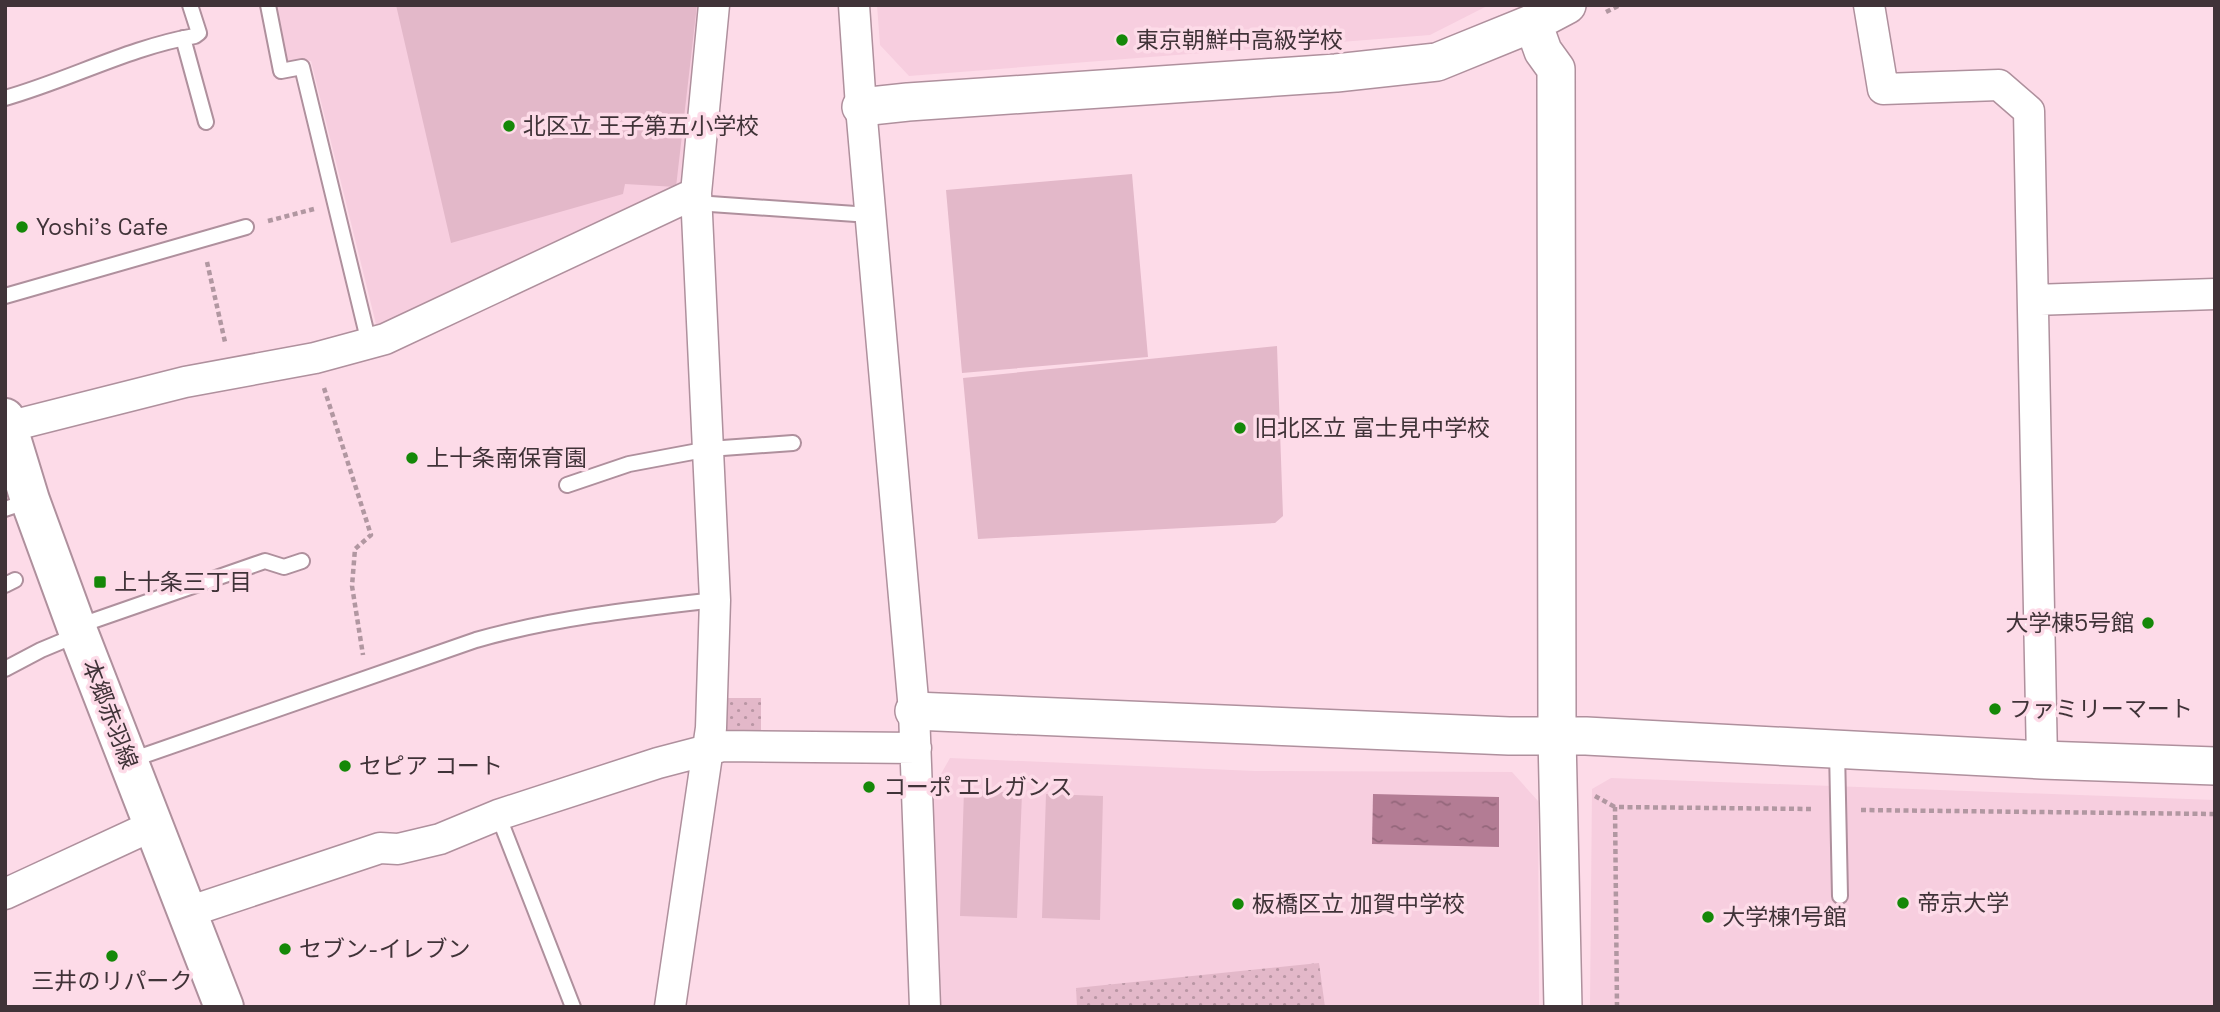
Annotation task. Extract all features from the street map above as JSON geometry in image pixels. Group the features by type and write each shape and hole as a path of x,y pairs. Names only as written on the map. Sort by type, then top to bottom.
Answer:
{"main road":[{"name":"本郷赤羽線","path":"6,423 18,504 78,630 224,1007"}],"street":[{"path":"670,1007 711,728 715,600 696,198 714,5"},
{"path":"854,5 860,107 914,711 925,1007"},
{"path":"860,107 1336,73 1437,62 1533,23 1567,5"},
{"path":"1869,5 1883,89 1999,85 2029,111 2042,760"},
{"path":"1533,23 1543,51 1556,69 1557,736 1563,1007"},
{"path":"6,423 185,382 315,358 385,339 696,198"},
{"path":"2033,300 2215,294"},
{"path":"914,711 1557,736 2215,766"},
{"path":"188,912 380,848 398,849 440,839 498,816 658,763 723,746 916,748"},
{"path":"5,894 154,825"}],"lane":[{"path":"5,98 199,33 190,5"},
{"path":"268,5 281,71 302,67 369,343"},
{"path":"183,38 206,122"},
{"path":"696,198 870,215"},
{"path":"5,296 246,227"},
{"path":"567,485 629,464 709,449 793,443"},
{"path":"5,669 78,630 265,561 284,567 302,561"},
{"path":"127,762 508,631 551,622 715,600"},
{"path":"1837,748 1840,896"},
{"path":"498,816 573,1007"}],"path":[{"path":"1606,12 1620,5"},
{"path":"246,227 335,203"},
{"path":"203,240 231,374"},
{"path":"315,358 371,535 355,549 352,586 368,680"}],"shaded area":[{"name":"北区立 王子第五小学校","path":"276,5 705,5 684,191 385,327 376,324 311,61 287,60"},
{"path":"396,5 697,5 676,187 625,184 623,194 451,243"},
{"name":"東京朝鮮中高級学校","path":"877,5 1489,5 1430,35 909,76 880,45"},
{"path":"1132,174 1148,357 962,373 946,190"},
{"path":"1277,346 1283,516 1275,523 978,539 963,378"},
{"path":"726,698 761,698 761,730 726,730"},
{"name":"板橋区立 加賀中学校","path":"950,758 1255,771 1512,772 1538,801 1539,1007 941,1007 933,788"},
{"name":"帝京大学","path":"1611,778 2215,800 2215,1007 1590,1007 1592,789"},
{"path":"964,790 1022,793 1017,918 960,916"},
{"path":"1046,794 1103,796 1100,920 1042,918"},
{"path":"1319,963 1325,1007 1077,1007 1076,988"}],"water":[{"path":"1373,794 1499,797 1499,847 1372,844"}],"place":[{"name":"東京朝鮮中高級学校","path":"1122,40"},
{"name":"北区立 王子第五小学校","path":"509,126"},
{"name":"Yoshi's Cafe","path":"22,227"},
{"name":"旧北区立 富士見中学校","path":"1240,428"},
{"name":"上十条南保育園","path":"412,458"},
{"name":"上十条三丁目","path":"100,582"},
{"name":"大学棟5号館","path":"2148,623"},
{"name":"ファミリーマート","path":"1995,709"},
{"name":"セピア コート","path":"345,766"},
{"name":"コーポ エレガンス","path":"869,787"},
{"name":"帝京大学","path":"1903,903"},
{"name":"板橋区立 加賀中学校","path":"1238,904"},
{"name":"大学棟1号館","path":"1708,917"},
{"name":"セブン-イレブン","path":"285,949"},
{"name":"三井のリパーク","path":"112,956"}]}
